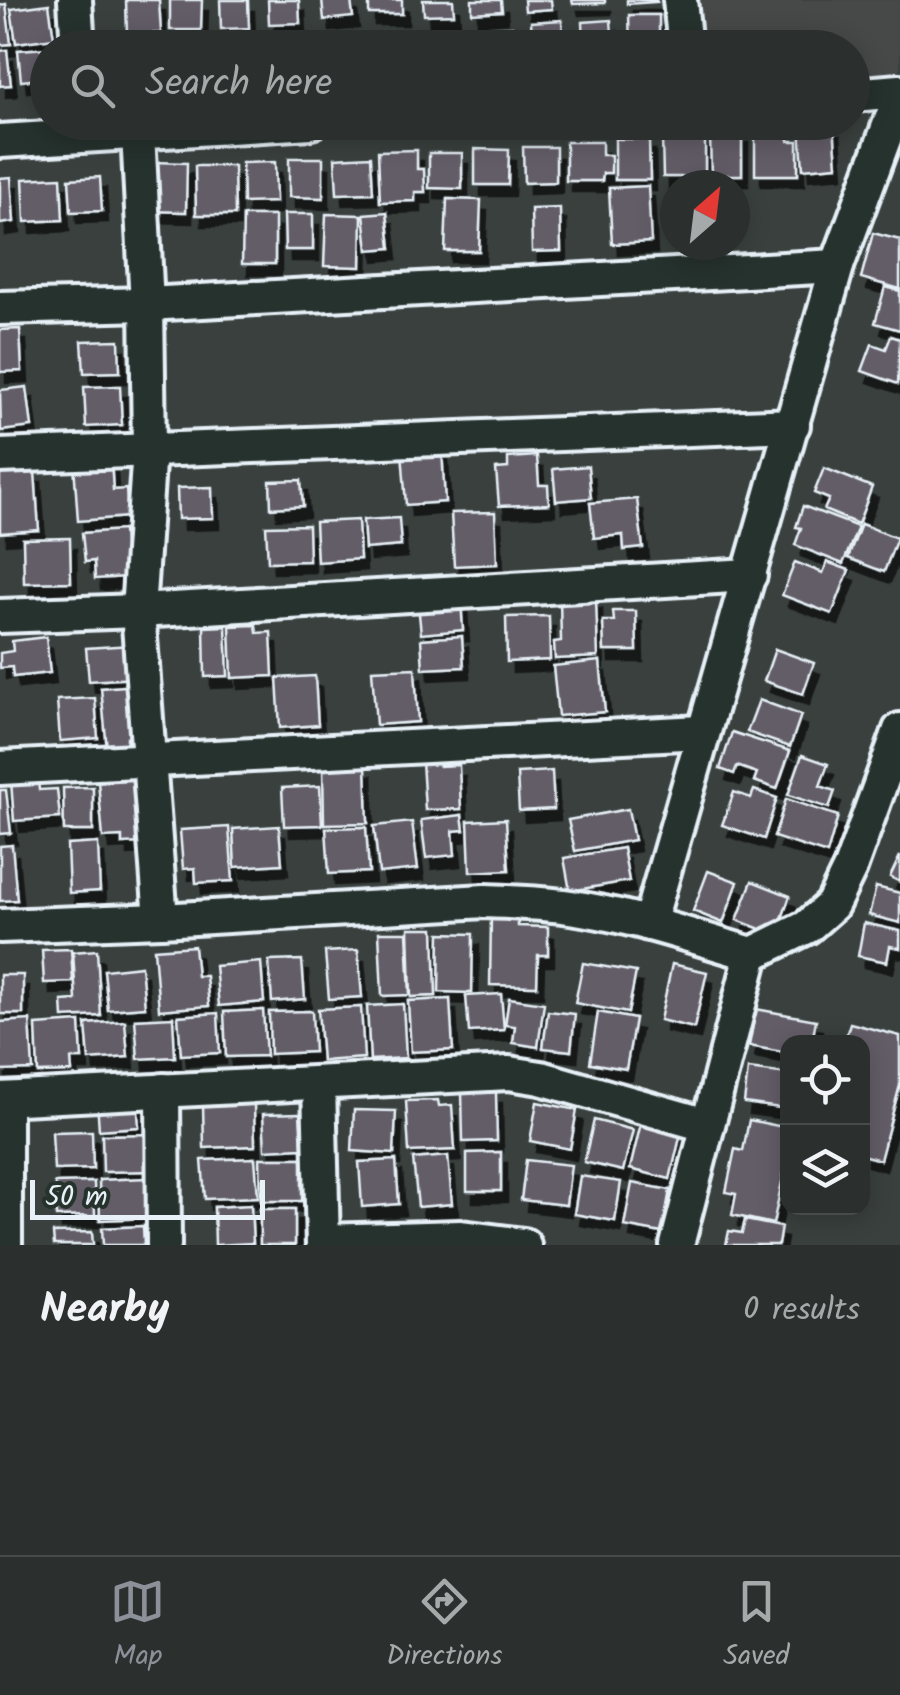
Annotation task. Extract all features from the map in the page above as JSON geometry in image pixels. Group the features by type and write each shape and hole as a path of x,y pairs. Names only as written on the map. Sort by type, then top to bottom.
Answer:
{"street":[{"path":"75,0 77,30"},
{"path":"680,0 682,30"},
{"path":"649,924 836,266 900,94 870,95"},
{"path":"0,140 30,136"},
{"path":"138,140 148,304 150,448 138,611 161,920"},
{"path":"0,308 148,304 836,266"},
{"path":"0,456 792,424"},
{"path":"0,616 750,574"},
{"path":"0,926 485,901 566,906 649,924 752,954 807,927 832,905 850,868 900,730"},
{"path":"0,768 702,732"},
{"path":"677,1245 752,954"},
{"path":"5,1245 2,1099 508,1073 541,1078 706,1125"},
{"path":"318,1084 322,1243 462,1236 524,1245"},
{"path":"163,1090 164,1245"}],"shaded area":[{"path":"696,0 900,0 900,74 870,76 870,30 699,30"}],"building":[{"path":"126,0 159,0 161,30 127,30"},
{"path":"170,0 202,0 201,30 170,30"},
{"path":"220,0 248,0 249,28 221,29"},
{"path":"268,0 299,0 300,23 269,24"},
{"path":"322,0 351,0 353,17 324,20"},
{"path":"369,0 402,0 402,14 369,14"},
{"path":"423,0 453,0 454,14 424,15"},
{"path":"472,0 501,0 502,11 472,13"},
{"path":"524,0 551,0 552,9 525,11"},
{"path":"572,0 605,0 605,3 573,4"},
{"path":"627,0 656,0 657,2 627,4"},
{"path":"6,4 11,44 0,45 0,5"},
{"path":"49,4 53,30 30,30 30,41 16,43 11,9"},
{"path":"629,15 659,15 659,30 629,30"},
{"path":"562,20 563,30 532,30 531,22"},
{"path":"611,20 612,30 583,30 583,22"},
{"path":"512,26 512,30 482,30"},
{"path":"30,49 30,80 21,81 18,50"},
{"path":"7,50 11,85 0,86 0,51"},
{"path":"615,140 649,140 650,180 615,180"},
{"path":"662,140 705,140 705,170 663,170"},
{"path":"710,140 742,140 742,170 711,170"},
{"path":"755,140 798,141 798,175 755,175"},
{"path":"801,140 835,140 837,166 803,169"},
{"path":"566,142 602,142 602,155 611,155 611,173 603,173 602,181 566,181"},
{"path":"523,147 556,147 556,182 524,183"},
{"path":"475,149 509,150 508,185 475,185"},
{"path":"417,150 417,169 424,169 425,192 415,192 415,201 380,202 378,151"},
{"path":"429,153 462,153 462,189 429,188"},
{"path":"371,156 373,193 337,194 335,158"},
{"path":"289,158 323,158 323,198 289,197"},
{"path":"152,162 187,163 186,212 143,211"},
{"path":"275,162 276,202 243,203 242,163"},
{"path":"195,166 234,166 235,215 196,215"},
{"path":"11,177 14,222 0,224 0,178"},
{"path":"61,177 63,220 25,222 23,179"},
{"path":"100,177 102,211 71,212 69,179"},
{"path":"648,186 651,242 612,244 609,188"},
{"path":"447,199 481,200 479,251 445,251"},
{"path":"560,208 561,251 532,252 531,209"},
{"path":"387,212 391,248 368,250 364,214"},
{"path":"284,214 313,214 313,250 285,250"},
{"path":"326,214 362,215 361,267 324,266"},
{"path":"243,216 275,216 275,264 242,264"},
{"path":"873,233 900,240 900,289 861,278"},
{"path":"885,287 900,291 900,330 875,323"},
{"path":"20,329 22,371 0,372 0,330"},
{"path":"891,336 900,339 898,384 862,371 872,344 886,349"},
{"path":"119,340 120,372 84,373 82,341"},
{"path":"120,386 122,425 86,427 84,387"},
{"path":"27,387 32,427 1,431 0,390"},
{"path":"442,449 445,502 406,505 402,452"},
{"path":"537,456 539,485 548,485 549,504 499,506 496,469 508,468 508,458"},
{"path":"111,461 113,490 126,489 128,517 78,521 74,464"},
{"path":"588,466 591,498 556,501 553,469"},
{"path":"824,468 872,487 858,524 824,510 829,499 814,493"},
{"path":"35,471 39,530 0,533 0,474"},
{"path":"301,480 303,506 271,508 270,481"},
{"path":"212,487 213,518 178,519 177,488"},
{"path":"637,499 643,548 624,550 623,535 594,538 590,503"},
{"path":"803,506 858,527 843,564 795,545"},
{"path":"495,512 497,564 454,566 451,513"},
{"path":"399,518 401,546 365,549 363,520"},
{"path":"358,520 360,559 317,562 315,522"},
{"path":"861,524 897,538 884,572 848,558"},
{"path":"308,525 309,561 268,562 266,526"},
{"path":"123,530 126,577 95,579 94,561 85,562 82,533"},
{"path":"70,538 71,582 24,583 23,539"},
{"path":"795,562 823,573 827,562 849,570 832,614 782,595"},
{"path":"596,598 598,657 555,659 554,642 561,641 560,599"},
{"path":"461,600 463,630 421,634 418,604"},
{"path":"613,611 636,611 637,651 604,651 603,621 614,621"},
{"path":"549,616 550,660 507,662 506,617"},
{"path":"256,625 257,633 271,632 273,676 232,678 230,626"},
{"path":"226,626 228,676 205,677 204,627"},
{"path":"462,636 464,667 423,669 421,639"},
{"path":"46,637 50,673 13,677 12,667 0,668 0,653 13,651 12,641"},
{"path":"131,645 134,678 89,681 86,648"},
{"path":"775,649 814,663 803,694 764,681"},
{"path":"600,661 605,712 558,716 553,666"},
{"path":"415,668 418,722 376,725 372,670"},
{"path":"315,676 318,725 280,728 277,678"},
{"path":"136,685 141,736 127,737 127,746 107,749 101,688"},
{"path":"95,698 98,738 60,741 57,700"},
{"path":"759,700 801,715 790,747 747,732"},
{"path":"732,732 790,751 777,789 754,781 757,773 737,766 734,774 720,769"},
{"path":"802,755 828,764 820,786 835,791 829,808 788,795"},
{"path":"439,760 440,766 459,765 461,809 425,810 422,761"},
{"path":"366,765 368,823 324,824 323,767"},
{"path":"552,771 554,809 519,811 517,773"},
{"path":"146,778 143,843 122,844 122,837 103,838 98,781"},
{"path":"38,780 39,790 57,789 60,818 14,821 11,781"},
{"path":"320,786 322,825 284,826 282,788"},
{"path":"93,787 93,831 64,831 63,788"},
{"path":"0,790 6,790 11,833 0,834"},
{"path":"754,790 777,798 764,839 722,825 734,792 751,798"},
{"path":"786,799 838,816 827,854 774,837"},
{"path":"628,809 634,840 575,851 568,820"},
{"path":"462,815 464,830 453,831 455,855 426,858 421,820"},
{"path":"506,819 509,870 470,872 468,821"},
{"path":"412,822 418,869 379,873 374,826"},
{"path":"279,826 282,864 235,867 233,829"},
{"path":"229,827 233,881 196,883 195,868 183,869 180,830"},
{"path":"366,827 369,872 329,874 326,828"},
{"path":"98,843 100,891 69,893 67,845"},
{"path":"12,845 17,900 0,901 0,846"},
{"path":"623,848 629,881 570,891 564,858"},
{"path":"900,856 900,882 890,877"},
{"path":"708,871 738,882 723,923 693,911"},
{"path":"752,881 790,896 776,935 737,920"},
{"path":"876,887 900,893 900,923 869,915"},
{"path":"491,915 518,916 518,926 548,927 548,955 538,955 537,986 490,985"},
{"path":"864,923 900,931 900,948 890,946 887,962 858,956"},
{"path":"409,928 434,928 436,996 411,997"},
{"path":"379,932 407,932 410,995 382,996"},
{"path":"440,933 473,934 472,993 439,992"},
{"path":"194,946 197,976 206,976 209,1006 159,1010 154,949"},
{"path":"71,949 73,982 44,983 42,950"},
{"path":"97,950 101,1016 63,1018 62,1001 76,1000 73,952"},
{"path":"358,950 362,997 329,999 325,952"},
{"path":"302,960 305,999 272,1002 269,961"},
{"path":"261,962 264,1002 219,1006 215,966"},
{"path":"583,963 636,972 628,1013 575,1003"},
{"path":"672,964 707,972 694,1028 660,1020"},
{"path":"141,966 145,1007 108,1010 104,970"},
{"path":"0,975 23,975 23,1014 0,1014"},
{"path":"501,994 504,1030 469,1032 466,996"},
{"path":"509,998 544,1003 538,1047 513,1043 515,1026 505,1025"},
{"path":"450,999 453,1050 411,1052 408,1001"},
{"path":"403,1004 406,1058 370,1060 367,1006"},
{"path":"361,1007 364,1058 322,1061 318,1009"},
{"path":"756,1009 816,1020 813,1035 780,1035 780,1052 749,1046"},
{"path":"263,1010 266,1056 226,1057 224,1012"},
{"path":"312,1011 314,1052 270,1054 269,1012"},
{"path":"548,1011 575,1014 571,1051 543,1048"},
{"path":"598,1012 635,1019 626,1069 590,1063"},
{"path":"218,1013 220,1053 181,1055 178,1016"},
{"path":"173,1017 175,1057 138,1059 135,1019"},
{"path":"30,1020 33,1070 0,1071 0,1022"},
{"path":"125,1021 128,1057 89,1060 86,1024"},
{"path":"80,1022 82,1059 71,1059 72,1072 38,1073 36,1025"},
{"path":"850,1023 900,1036 900,1085 880,1160 870,1157 870,1035 846,1035"},
{"path":"748,1069 780,1073 780,1108 744,1103"},
{"path":"462,1092 496,1092 497,1141 463,1142"},
{"path":"137,1098 139,1127 99,1130 97,1101"},
{"path":"438,1100 439,1106 452,1105 455,1150 409,1152 406,1101"},
{"path":"537,1102 577,1110 570,1149 530,1141"},
{"path":"254,1104 255,1146 204,1148 203,1105"},
{"path":"354,1110 396,1111 394,1154 352,1151"},
{"path":"300,1113 302,1148 265,1150 263,1114"},
{"path":"594,1120 633,1130 623,1171 584,1162"},
{"path":"749,1120 780,1126 780,1191 773,1224 732,1215 736,1194 726,1192 735,1149 743,1151"},
{"path":"641,1123 681,1133 670,1179 630,1169"},
{"path":"92,1131 93,1169 54,1170 52,1132"},
{"path":"157,1134 159,1171 103,1172 102,1135"},
{"path":"501,1152 501,1191 467,1191 467,1153"},
{"path":"448,1156 452,1204 418,1207 413,1159"},
{"path":"255,1158 258,1197 205,1199 202,1160"},
{"path":"260,1158 302,1158 302,1201 261,1201"},
{"path":"396,1160 399,1204 362,1207 359,1162"},
{"path":"526,1160 571,1165 566,1205 521,1200"},
{"path":"580,1176 621,1182 615,1221 574,1214"},
{"path":"147,1178 149,1218 100,1220 99,1180"},
{"path":"94,1182 95,1216 56,1217 55,1183"},
{"path":"632,1183 670,1190 662,1233 624,1226"},
{"path":"251,1205 253,1243 215,1245 214,1207"},
{"path":"260,1209 295,1209 295,1245 260,1245"},
{"path":"745,1220 781,1227 778,1245 726,1245 729,1231 742,1233"},
{"path":"143,1226 144,1245 103,1245 102,1228"},
{"path":"92,1232 93,1245 54,1245 53,1233"}]}
